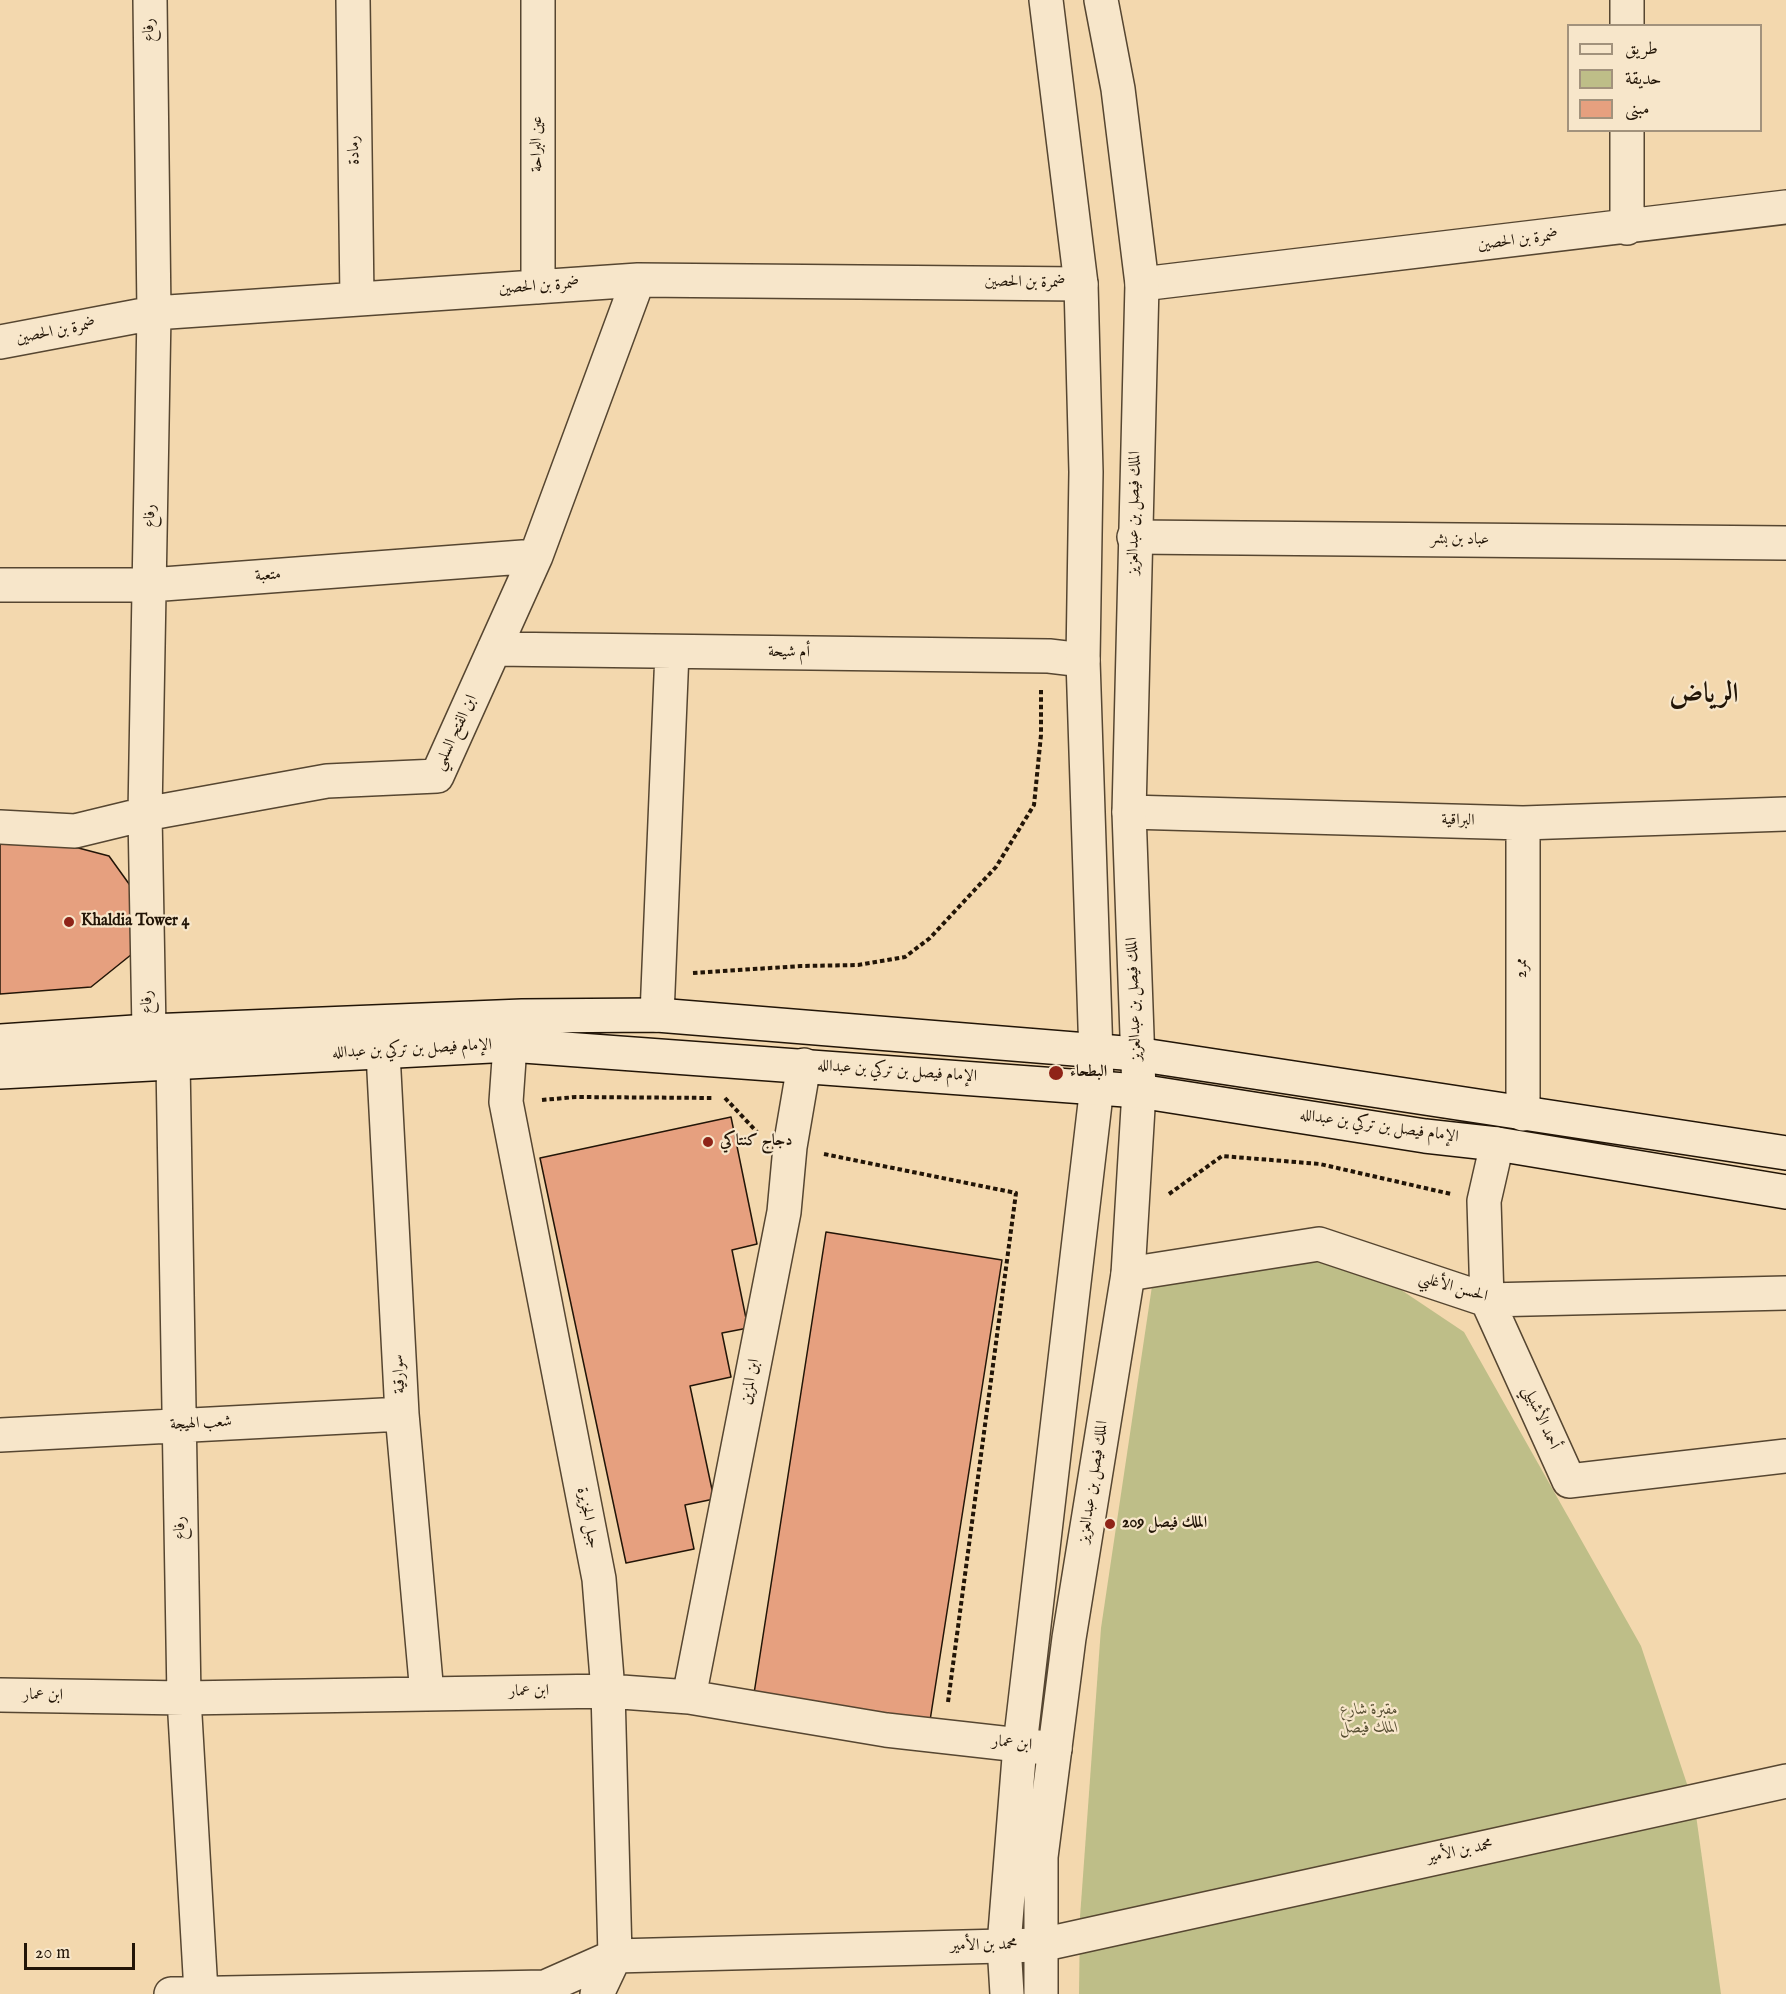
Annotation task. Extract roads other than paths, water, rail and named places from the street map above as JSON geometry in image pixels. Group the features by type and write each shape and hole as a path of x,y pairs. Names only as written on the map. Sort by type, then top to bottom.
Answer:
{"street":[{"name":"رفاع","path":"149,1031 145,814 154,313 150,0"},
{"name":"رمادة","path":"353,0 357,299"},
{"name":"عين البراحة","path":"538,0 538,287"},
{"path":"1006,1994 1004,1945 1020,1745 1097,1086 1083,660 1086,472 1081,284 1046,0"},
{"name":"الملك فيصل بن عبدالعزيز","path":"1041,1994 1041,1857 1071,1626 1128,1274 1139,1090 1129,812 1142,284 1118,89 1101,0"},
{"path":"1627,0 1627,24"},
{"path":"1627,132 1627,228"},
{"name":"ضمرة بن الحصين","path":"1142,284 1627,228 1786,207"},
{"name":"ضمرة بن الحصين","path":"0,342 154,313 638,280 1081,284"},
{"name":"ابن الفتح السلمي","path":"1,823 75,831 145,814 327,781 437,776 536,556 638,280"},
{"name":"عباد بن بشر","path":"1134,537 1786,543"},
{"name":"متعبة","path":"0,585 150,585 536,556"},
{"name":"أم شيحة","path":"494,649 1041,656 1083,660"},
{"path":"657,1015 672,652"},
{"name":"البراقية","path":"1129,812 1523,823 1786,814"},
{"name":"ممر2","path":"1523,823 1523,1114"},
{"name":"الإمام فيصل بن تركي بن عبدالله","path":"0,1041 149,1031 522,1016 657,1015 1137,1054 1786,1153"},
{"name":"الإمام فيصل بن تركي بن عبدالله","path":"0,1072 510,1045 1139,1090 1425,1136 1497,1144 1786,1192"},
{"name":"جبل الجزيرة","path":"510,1045 506,1102 599,1579 608,1691 615,1956 597,1994"},
{"name":"سوارقية","path":"383,1053 402,1414 427,1694"},
{"name":"رفاع","path":"173,1062 184,1698 186,1993"},
{"name":"ابن المزين","path":"689,1697 784,1212 790,1147 804,1065"},
{"name":"أحمد الأشبيلي","path":"1497,1144 1484,1201 1487,1300 1569,1481 1786,1456"},
{"name":"الحسن الأغلبي","path":"1128,1274 1319,1244 1487,1300 1786,1293"},
{"name":"شعب الهيجة","path":"0,1435 402,1414"},
{"name":"ابن عمار","path":"0,1695 184,1698 608,1691 689,1697 886,1730 1055,1749"},
{"name":"محمد بن الأمير","path":"186,1993 545,1987 615,1956 1041,1945 1786,1781"}],"place":[{"name":"Khaldia Tower 4","path":"69,922"},
{"name":"البطحاء","path":"1056,1073"},
{"name":"دجاج كنتاكي","path":"708,1142"},
{"name":"الملك فيصل 209","path":"1110,1524"}],"district":[{"name":"الرياض","path":"1704,696"}],"park label":[{"name":"مقبرة شارع الملك فيصل","path":"1369,1720"}]}
